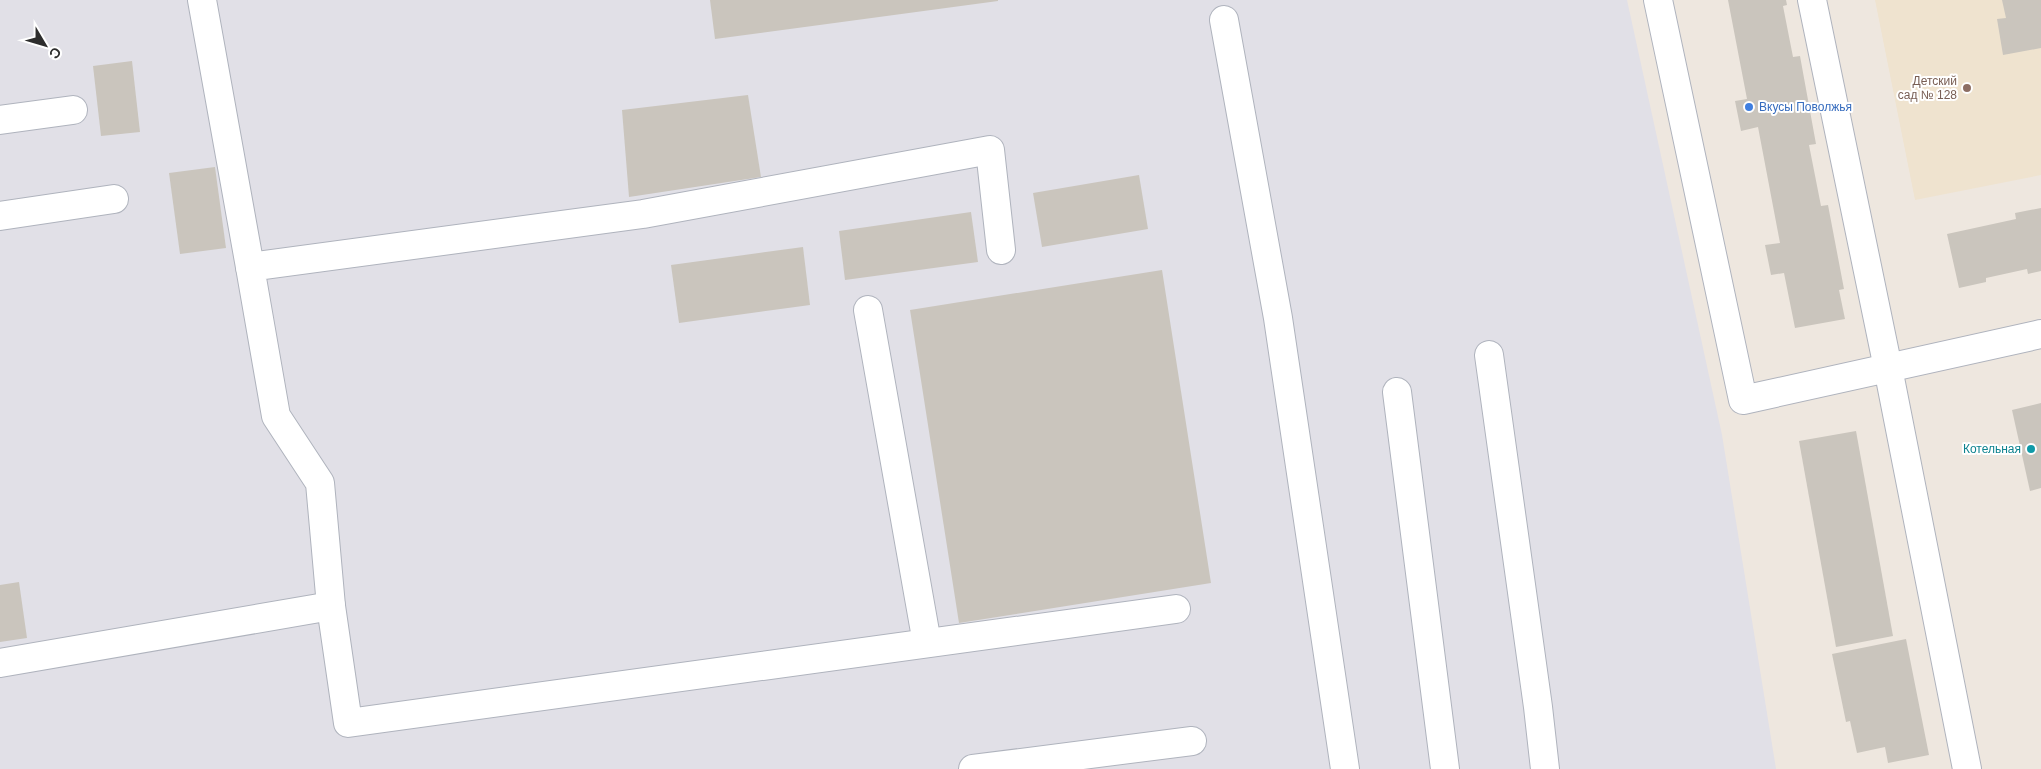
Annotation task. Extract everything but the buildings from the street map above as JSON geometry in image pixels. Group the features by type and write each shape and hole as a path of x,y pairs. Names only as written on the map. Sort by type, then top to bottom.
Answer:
{"lane":[{"path":"202,0 276,416 320,483 331,606 348,723 1176,609"},
{"path":"1658,0 1743,400 2041,334"},
{"path":"1812,0 1888,368 1967,769"},
{"path":"1224,20 1278,318 1345,769"},
{"path":"0,120 73,110"},
{"path":"250,267 643,214 990,150 1002,250"},
{"path":"0,216 114,200"},
{"path":"868,310 927,643"},
{"path":"1489,355 1545,769"},
{"path":"1397,392 1445,769"},
{"path":"0,663 331,606"},
{"path":"989,768 1192,741"}],"shaded area":[{"path":"0,0 1627,0 1722,435 1776,769 0,769"},
{"name":"Детский сад № 128","path":"1875,0 2041,0 2041,175 1915,200"}],"place":[{"name":"Детский сад № 128","path":"1967,88"},
{"name":"Вкусы Поволжья","path":"1749,107"},
{"name":"Котельная","path":"2031,449"}]}
